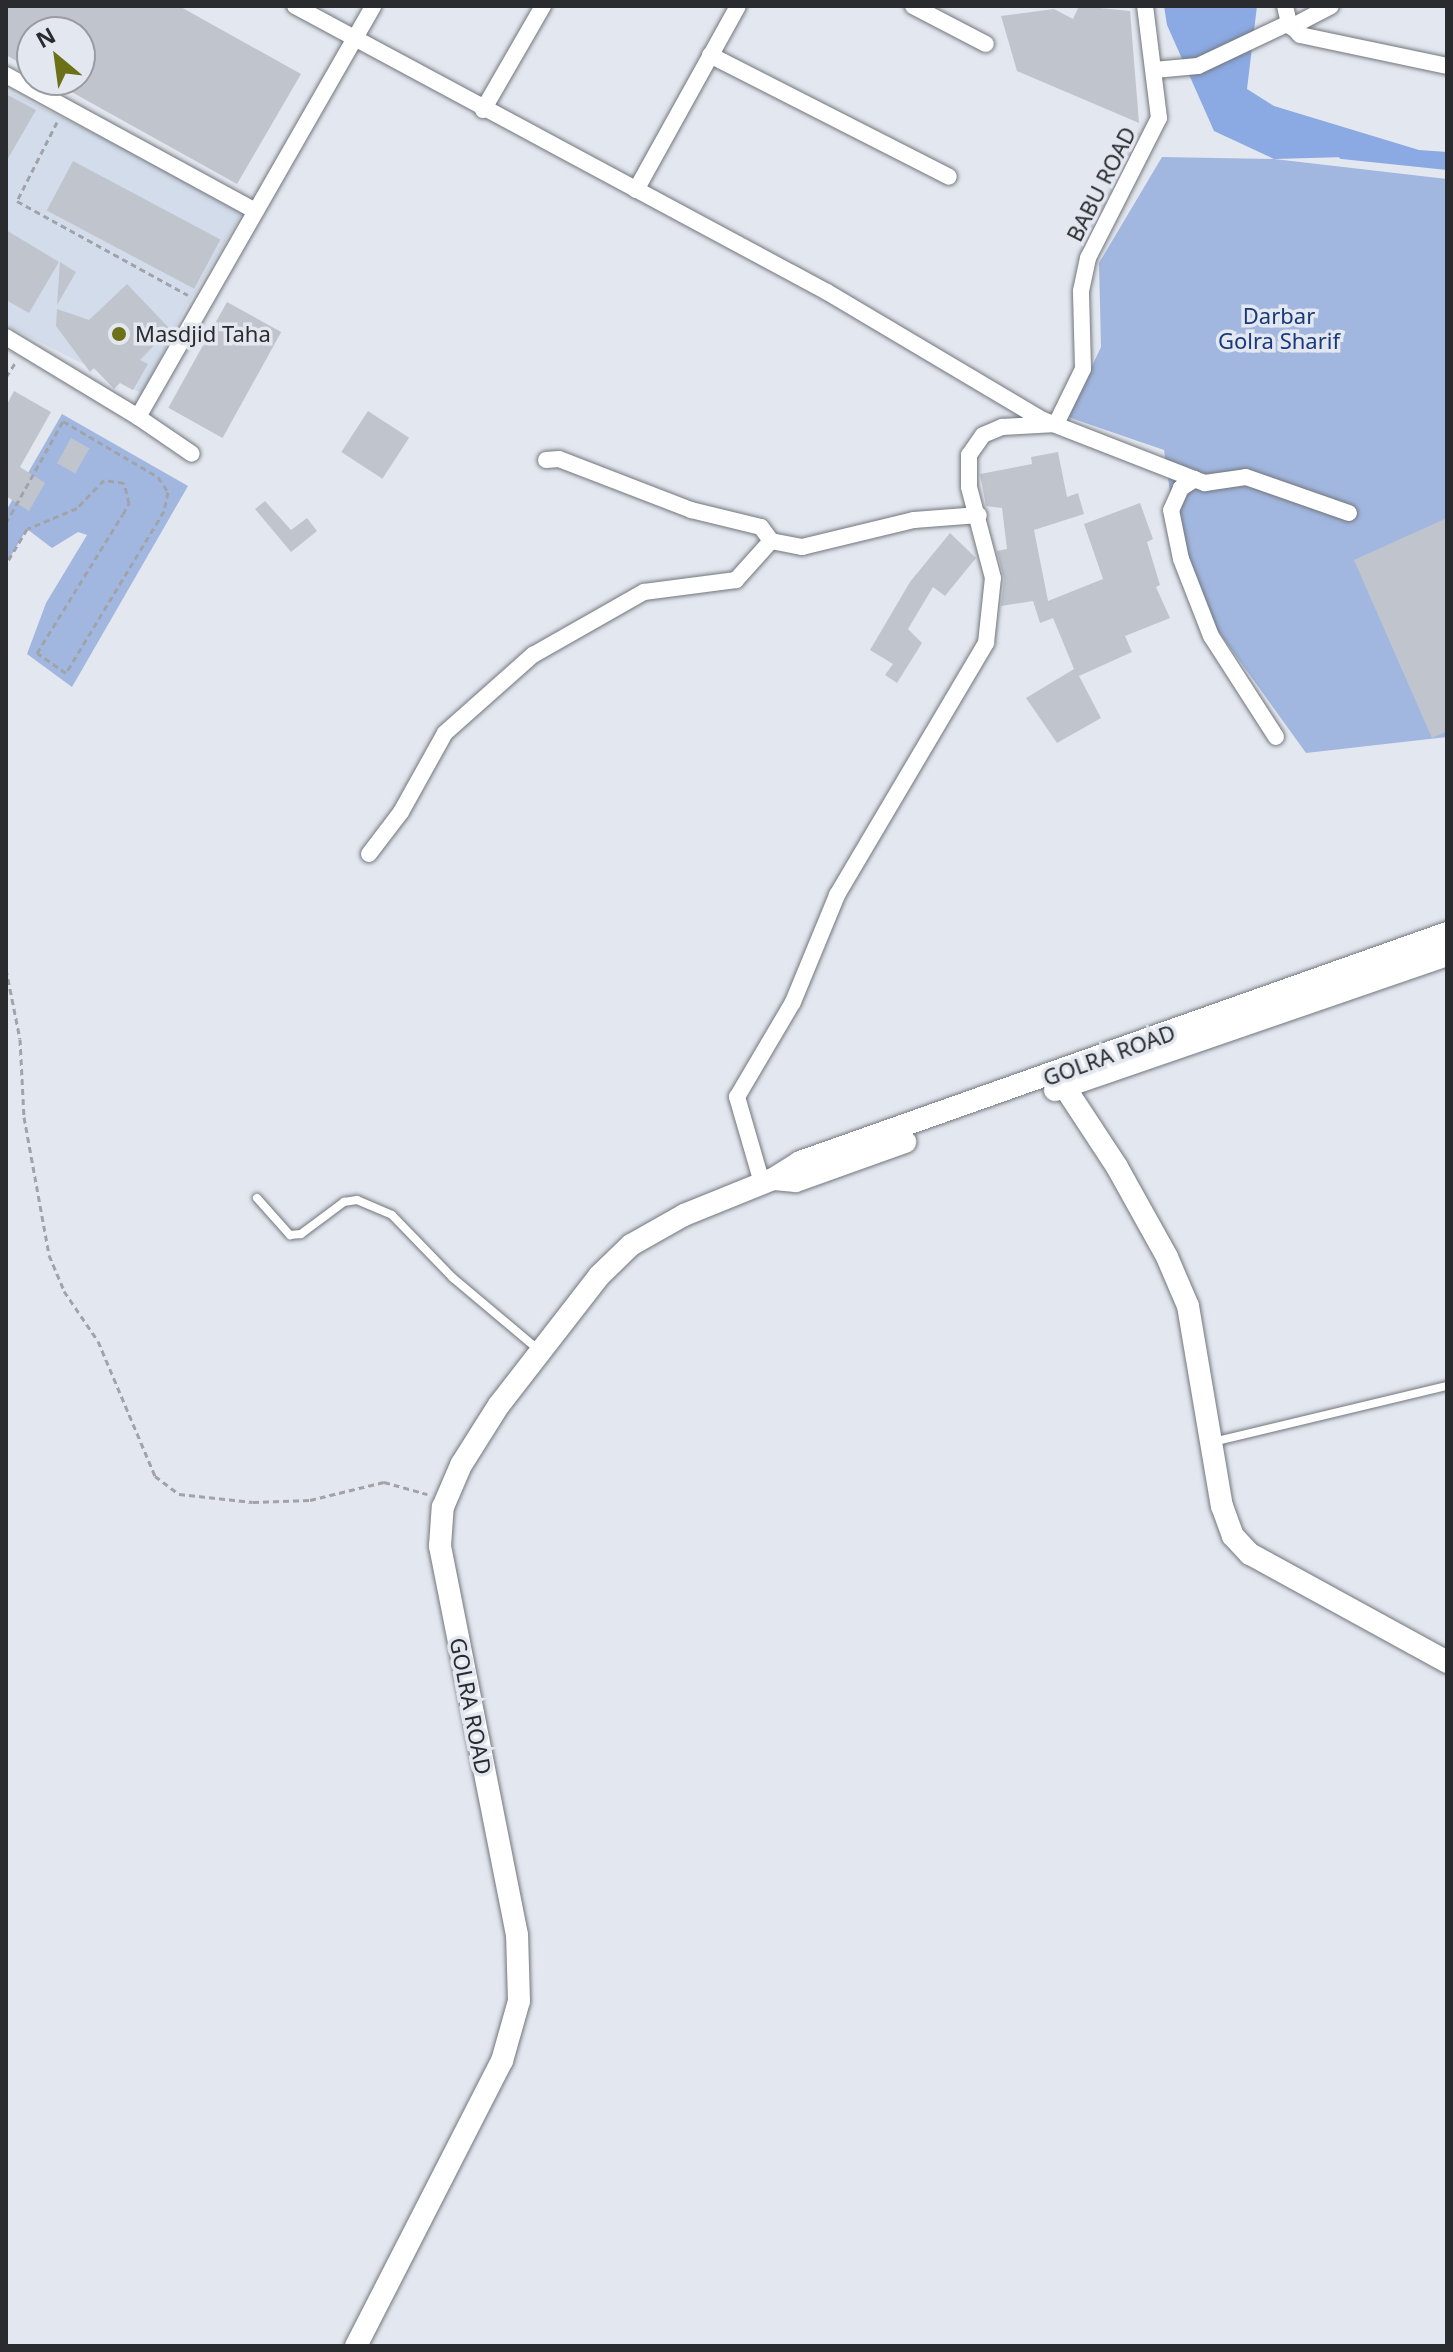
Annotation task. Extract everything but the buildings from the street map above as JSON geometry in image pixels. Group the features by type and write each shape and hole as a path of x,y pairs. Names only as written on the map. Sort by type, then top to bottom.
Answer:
{"street":[{"path":"295,6 636,190 1056,424 1195,479 1215,485 1246,477 1349,513"},
{"path":"138,417 373,6"},
{"path":"483,110 543,6"},
{"path":"636,190 738,6"},
{"path":"913,6 986,44"},
{"name":"BABU ROAD","path":"1056,424 1083,369 1079,318 1088,258 1159,118 1145,6"},
{"path":"1154,70 1198,66 1288,19 1331,6"},
{"path":"1288,19 1309,38 1447,66"},
{"path":"710,55 949,177"},
{"path":"6,75 255,211"},
{"path":"6,337 138,417 192,454"},
{"path":"768,1181 737,1097 793,1002 837,895 986,643 993,578 979,515 969,487 969,455 983,435 1002,427 1056,424"},
{"path":"546,460 559,459 691,510 761,527 771,541 802,547 914,520 979,515"},
{"path":"1195,479 1181,488 1171,510 1181,559 1211,636 1276,737"},
{"path":"369,854 401,812 445,733 533,655 644,592 736,580 771,541"},
{"name":"GOLRA ROAD","path":"356,2346 502,2061 519,2001 517,1935 440,1546 446,1501 484,1429 540,1352 599,1276 631,1245 684,1215 768,1181 796,1181 1447,933"},
{"name":"GOLRA ROAD","path":"1060,1081 1447,955"},
{"path":"1060,1081 1117,1167 1167,1257 1188,1306 1222,1506 1233,1536 1250,1554 1447,1662"}],"lane":[{"path":"257,1198 290,1235 301,1234 344,1202 357,1200 392,1215 453,1278 540,1352"},
{"path":"1212,1443 1447,1386"}],"path":[{"path":"65,108 17,201 203,304"},
{"path":"6,523 63,421 158,477 168,492 164,511 66,673 37,653 129,503 124,483 104,480 77,508 27,529 6,564"},
{"path":"6,969 20,1039 24,1117 49,1255 64,1291 98,1341 155,1476 179,1494 202,1498 293,1503 384,1482 446,1501"}],"shaded area":[{"path":"1164,6 1257,6 1247,89 1274,106 1419,150 1447,152 1447,168 1346,157 1274,159 1214,131 1167,25"},
{"path":"6,90 245,208 184,311 143,394 6,325"}],"green space":[{"name":"Darbar Golra Sharif","path":"1162,157 1274,159 1447,179 1447,737 1306,753 1203,610 1171,499 1164,450 1068,417 1101,347 1099,263"},
{"path":"62,414 188,486 72,687 27,654 46,603 87,535 78,532 52,548 27,529 6,564 6,511"}],"waterway":[{"path":"1342,156 1447,167"}],"place":[{"name":"Masdjid Taha","path":"119,334"}]}
